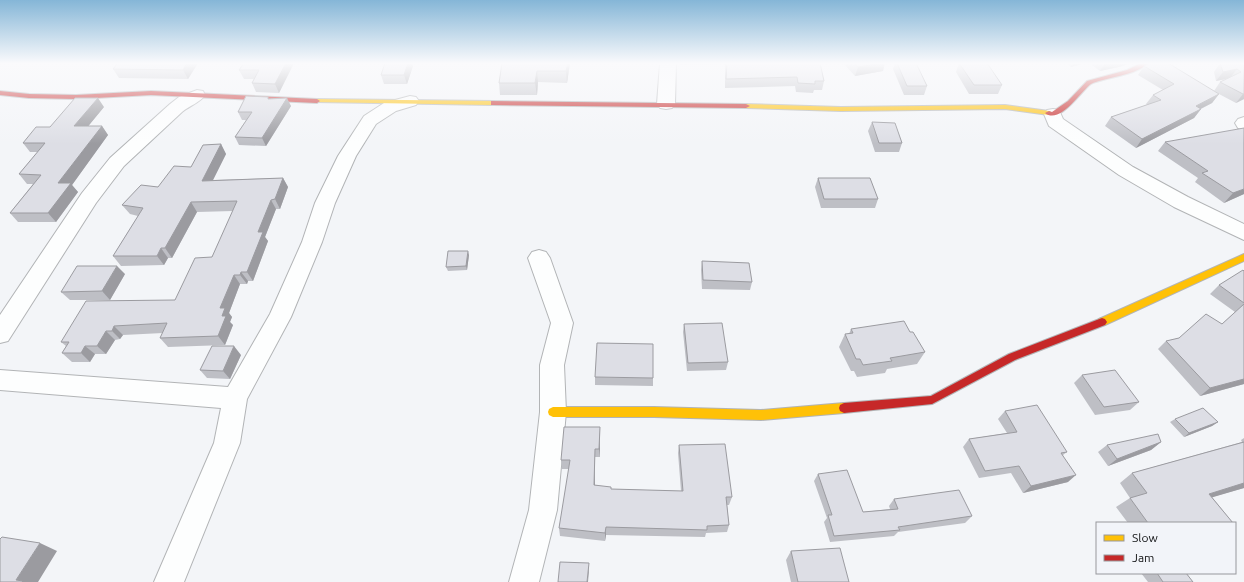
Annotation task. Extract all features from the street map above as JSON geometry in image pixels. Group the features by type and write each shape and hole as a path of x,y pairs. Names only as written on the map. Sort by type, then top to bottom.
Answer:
{"street":[{"path":"666,104 667,90"},
{"path":"0,93 29,96 76,97 151,94 197,95 313,101 364,111 390,107 410,101 666,104 841,109 1005,107 1053,114 1070,102 1081,90"},
{"path":"0,334 89,198 117,162 176,108 197,95"},
{"path":"169,582 227,443 235,398 280,317 312,242 325,203 347,156 364,111"},
{"path":"1053,114 1055,122 1126,171 1180,202 1244,233"},
{"path":"553,412 654,412 761,415 932,400 1012,357 1119,315 1244,257"},
{"path":"524,582 543,510 553,412 552,365 562,323 539,258"},
{"path":"0,380 235,398"}],"building":[{"path":"1162,90 1213,90 1219,94 1196,106 1201,109 1142,139 1111,117 1161,100 1153,95"},
{"path":"1236,90 1244,90 1243,94"},
{"path":"246,96 268,97 268,99 287,98 262,138 235,137 252,112 238,112"},
{"path":"75,98 98,98 74,126 102,126 58,183 71,183 48,213 10,213 41,175 19,174 45,143 23,143 36,127 50,127"},
{"path":"872,122 895,123 902,143 879,143"},
{"path":"1244,128 1244,189 1233,193 1202,173 1208,171 1165,142"},
{"path":"221,144 202,181 283,178 275,199 271,200 258,232 263,232 247,272 241,272 240,275 234,275 220,308 225,308 222,316 226,316 218,336 160,338 167,323 114,326 112,331 106,331 97,346 85,346 81,353 62,353 69,342 61,342 86,301 175,300 195,258 212,257 237,201 191,202 165,248 161,248 157,256 113,256 143,208 122,205 141,185 158,187 174,166 191,167 203,145"},
{"path":"818,178 870,178 878,199 824,199"},
{"path":"448,251 468,251 466,266 446,267"},
{"path":"702,261 749,263 752,282 703,280"},
{"path":"77,266 117,266 102,291 61,292"},
{"path":"1243,270 1244,271 1244,303 1219,285"},
{"path":"1244,304 1244,379 1210,388 1166,341 1179,338 1206,314 1222,324"},
{"path":"904,321 910,332 913,332 925,352 890,358 892,361 863,365 860,359 856,359 845,334 853,333 851,329"},
{"path":"722,323 728,362 688,363 684,324"},
{"path":"597,343 653,344 653,378 595,377"},
{"path":"212,346 234,346 223,371 200,370"},
{"path":"1115,370 1139,402 1104,407 1082,375"},
{"path":"1037,405 1067,452 1061,453 1076,475 1031,486 1019,466 985,471 969,439 1017,432 1005,411"},
{"path":"1203,408 1218,422 1189,433 1175,419"},
{"path":"564,427 600,427 599,449 595,449 594,485 611,487 611,489 683,491 679,445 725,444 732,497 726,497 729,525 707,526 707,530 606,527 605,533 559,528 570,460 561,460"},
{"path":"1158,434 1161,442 1117,459 1107,445"},
{"path":"1244,442 1244,483 1209,494 1232,522 1147,522 1130,498 1147,493 1132,473"},
{"path":"847,470 863,512 898,509 894,499 959,490 972,516 898,527 900,530 834,536 828,515 832,515 818,474"},
{"path":"2,537 40,543 16,580 23,581 22,582 0,582 0,539"},
{"path":"840,548 849,582 798,582 791,551"},
{"path":"560,562 589,563 587,582 558,582"},
{"path":"1158,574 1187,574 1193,582 1163,582"}],"traffic: slow":[{"path":"317,101 493,103"},
{"path":"746,106 841,109 1005,107 1049,113"},
{"path":"1102,322 1244,257"},
{"path":"553,412 654,412 761,415 844,408"}],"traffic: jam":[{"path":"1049,113 1053,114 1070,102 1081,90"},
{"path":"0,93 29,96 76,97 151,93 317,101"},
{"path":"493,103 746,106"},
{"path":"844,408 932,400 1012,357 1102,322"}]}
